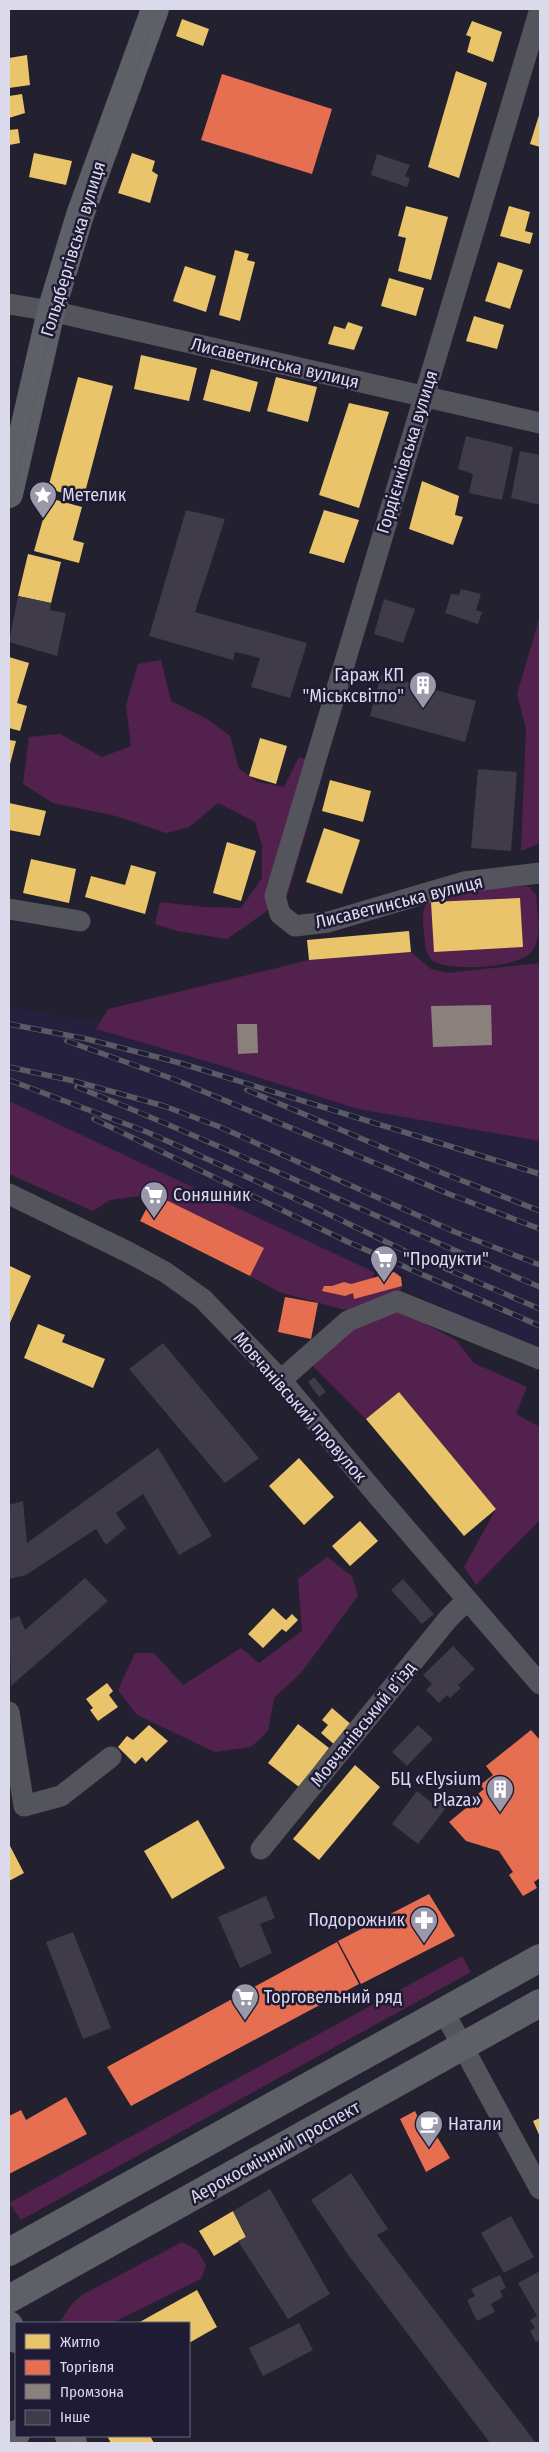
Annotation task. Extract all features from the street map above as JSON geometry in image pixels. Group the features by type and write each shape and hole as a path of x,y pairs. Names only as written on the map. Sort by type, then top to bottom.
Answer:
{"main road":[{"name":"Гольдбергівська вулиця","path":"9,494 51,311 80,215 154,9"},
{"path":"9,2252 540,1958"},
{"name":"Аерокосмічний проспект","path":"9,2299 540,2003"},
{"path":"9,2325 15,2337"}],"street":[{"name":"Гордієнківська вулиця","path":"275,896 540,9"},
{"name":"Лисаветинська вулиця","path":"9,304 51,311 540,423"},
{"name":"Лисаветинська вулиця","path":"275,896 280,914 294,926 328,922 464,882 540,873"},
{"path":"9,909 80,921"},
{"name":"Мовчанівський провулок","path":"9,1194 128,1252 186,1286 221,1316 281,1380 540,1684"},
{"path":"281,1380 348,1320 397,1301 540,1359"},
{"name":"Мовчанівський в’їзд","path":"261,1849 448,1619 467,1600"},
{"path":"9,1712 24,1806 61,1796 111,1757"},
{"path":"444,2012 540,2189"}],"shaded area":[{"path":"540,616 540,843 521,851 526,729 517,694"},
{"path":"161,660 171,701 207,719 230,736 239,769 258,782 284,787 299,757 315,762 323,773 287,897 227,939 177,931 155,924 160,902 204,907 241,908 262,878 262,845 255,822 218,803 189,827 166,833 116,816 53,803 23,784 29,737 60,734 102,757 131,746 126,705 138,664"},
{"path":"528,886 536,895 538,932 532,951 525,957 500,965 468,967 441,964 433,961 428,956 423,922 423,914 427,903 445,895 459,892"},
{"path":"411,952 431,969 447,973 540,963 540,1141 358,1109 226,1067 96,1029 108,1009 309,960"},
{"path":"540,980 540,1349 461,1316 406,1290 405,1275 392,1269 374,1272 9,1101 9,1007 96,1022 318,999"},
{"path":"9,1101 374,1272 373,1277 355,1298 402,1286 397,1301 389,1305 456,1340 474,1363 527,1387 516,1414 540,1427 540,1520 476,1585 464,1567 496,1509 399,1392 366,1419 306,1359 349,1311 279,1292 250,1276 264,1248 154,1194 110,1200 93,1211 9,1174"},
{"path":"327,1557 352,1576 358,1596 301,1673 274,1698 268,1731 251,1747 215,1752 137,1715 118,1690 135,1653 154,1653 183,1685 241,1648 259,1663 302,1631 298,1579"},
{"path":"462,1956 471,1972 21,2220 9,2203"},
{"path":"182,2242 197,2250 206,2265 201,2279 114,2322 60,2322 72,2304 82,2295"}],"building: Житло":[{"path":"182,19 209,29 203,46 176,36"},
{"path":"472,21 502,32 493,62 467,52 471,37 466,35"},
{"path":"27,55 30,85 9,88 9,58"},
{"path":"456,71 487,83 459,178 428,167"},
{"path":"22,94 25,113 9,118 9,96"},
{"path":"540,112 540,147 530,144"},
{"path":"18,129 20,143 9,145 9,130"},
{"path":"34,153 72,161 66,185 29,177"},
{"path":"132,153 155,161 152,171 158,175 150,203 118,193"},
{"path":"406,206 448,217 431,280 398,271 406,238 398,236"},
{"path":"509,206 530,212 525,231 533,233 530,244 500,236"},
{"path":"235,250 249,254 247,260 255,262 240,321 219,315"},
{"path":"498,262 523,270 510,309 485,301"},
{"path":"185,266 216,276 206,312 173,301"},
{"path":"389,278 424,288 416,316 381,306"},
{"path":"474,316 504,325 497,349 466,341"},
{"path":"348,322 363,327 354,350 328,344 334,326 345,329"},
{"path":"141,355 197,368 189,401 134,389"},
{"path":"211,369 258,382 250,412 203,400"},
{"path":"78,377 113,386 83,500 48,488"},
{"path":"276,377 317,387 308,422 267,411"},
{"path":"349,403 389,412 359,508 319,495"},
{"path":"422,481 459,496 455,515 463,517 453,545 409,529"},
{"path":"49,498 82,507 73,540 84,543 79,563 34,551"},
{"path":"324,510 359,520 344,563 309,553"},
{"path":"28,554 61,562 51,603 18,596"},
{"path":"9,657 29,663 17,703 27,706 20,731 9,728"},
{"path":"260,738 287,746 276,784 249,776"},
{"path":"9,740 16,741 9,768"},
{"path":"330,780 371,791 363,822 322,811"},
{"path":"9,803 46,811 40,836 9,830"},
{"path":"324,828 360,840 342,894 306,882"},
{"path":"227,842 256,851 241,901 213,893"},
{"path":"31,859 76,869 69,903 23,893"},
{"path":"131,865 156,872 145,914 85,897 91,876 125,885"},
{"path":"520,898 523,947 434,952 431,902"},
{"path":"409,931 411,952 309,960 307,940"},
{"path":"10,1266 31,1276 9,1325 9,1269"},
{"path":"38,1324 65,1335 62,1342 105,1359 93,1388 24,1358"},
{"path":"399,1392 496,1509 464,1536 366,1419"},
{"path":"299,1458 334,1497 304,1525 269,1486"},
{"path":"360,1521 378,1541 350,1566 332,1546"},
{"path":"273,1608 286,1620 292,1614 298,1620 286,1632 282,1629 263,1648 248,1634"},
{"path":"107,1683 113,1691 109,1695 118,1707 98,1721 90,1710 93,1708 86,1699"},
{"path":"332,1708 353,1726 336,1746 321,1733 328,1725 322,1720"},
{"path":"298,1724 329,1748 299,1787 268,1763"},
{"path":"149,1725 168,1741 146,1762 142,1757 135,1764 118,1747 127,1736 133,1740"},
{"path":"355,1765 380,1787 319,1860 293,1839"},
{"path":"198,1820 225,1868 172,1899 144,1851"},
{"path":"9,1844 24,1873 9,1881"},
{"path":"540,2118 540,2137 533,2121"},
{"path":"233,2211 246,2237 214,2256 199,2231"},
{"path":"197,2290 217,2327 190,2342 190,2322 140,2322"},
{"path":"108,2437 151,2437 154,2443 111,2443"}],"building: Торгівля":[{"path":"222,74 332,109 312,174 201,140"},
{"path":"154,1194 264,1248 250,1276 140,1221"},
{"path":"394,1272 401,1277 402,1286 354,1299 353,1293 345,1296 322,1291 324,1286 332,1286 344,1282 351,1284"},
{"path":"285,1297 318,1303 311,1339 278,1332"},
{"name":"БЦ «Elysium Plaza»","path":"531,1730 540,1740 540,1878 534,1882 537,1888 523,1896 509,1875 513,1872 499,1851 466,1841 449,1822 471,1804 469,1801 484,1789 480,1785 493,1775 486,1766"},
{"path":"429,1894 455,1936 361,1984 338,1941"},
{"path":"337,1942 359,1984 131,2106 107,2067"},
{"path":"66,2097 87,2134 9,2174 9,2116 21,2110 26,2120"},
{"name":"Натали","path":"415,2111 428,2138 436,2135 450,2158 426,2172 400,2119"}],"building: Промзона":[{"path":"491,1005 492,1045 433,1047 431,1006"},
{"path":"237,1024 257,1024 258,1053 238,1054"}],"building: Інше":[{"path":"377,154 410,165 405,176 410,178 407,187 371,175"},
{"path":"466,436 513,447 502,500 469,493 473,474 458,469"},
{"path":"520,451 540,455 540,505 511,498"},
{"path":"186,510 225,519 195,612 307,643 290,698 251,687 260,658 235,652 233,660 149,636"},
{"path":"461,589 481,594 476,610 482,612 478,624 445,613 451,594 459,595"},
{"path":"18,596 51,603 50,610 66,613 57,656 9,642"},
{"path":"384,599 415,609 403,643 374,634"},
{"name":"Гараж КП \"Міськсвітло\"","path":"381,675 476,701 465,742 370,716"},
{"path":"478,769 517,772 511,851 471,848"},
{"path":"163,1343 259,1458 225,1483 129,1369"},
{"path":"314,1377 326,1392 319,1397 308,1382"},
{"path":"158,1448 212,1536 179,1555 143,1494 116,1513 126,1528 106,1545 96,1529 26,1575 9,1579 9,1505 23,1501 27,1543"},
{"path":"85,1578 108,1601 11,1686 9,1620 19,1616 25,1630"},
{"path":"403,1579 434,1614 422,1624 391,1590"},
{"path":"453,1646 475,1669 458,1685 461,1688 450,1698 447,1695 439,1703 426,1690 432,1684 423,1675"},
{"path":"418,1725 433,1739 407,1766 392,1752"},
{"path":"417,1791 436,1806 442,1798 449,1804 418,1844 392,1824"},
{"path":"266,1896 275,1918 260,1924 272,1953 240,1968 218,1917"},
{"path":"73,1932 111,2028 83,2039 46,1942"},
{"path":"351,2173 388,2229 377,2235 536,2443 490,2443 349,2256 311,2200"},
{"path":"270,2189 330,2294 288,2319 238,2241 246,2237 233,2211"},
{"path":"511,2216 534,2257 504,2273 481,2233"},
{"path":"540,2271 540,2340 536,2342 530,2331 535,2328 530,2320 537,2316 518,2283"},
{"path":"500,2275 506,2288 500,2291 503,2297 491,2304 495,2312 477,2321 467,2300 475,2296 471,2289"},
{"path":"299,2323 313,2350 263,2376 249,2348"}],"tram line":[{"path":"9,511 55,311 84,216 158,9"},
{"path":"9,2318 15,2330"},
{"path":"9,2332 15,2344"},
{"path":"66,2437 69,2443"}],"railway":[{"path":"9,1024 87,1039 180,1063 540,1174"},
{"path":"67,1041 176,1080 449,1194 540,1229"},
{"path":"9,1067 74,1081 164,1106 220,1127 455,1232 540,1265"},
{"path":"9,1080 147,1132 318,1209 405,1251 540,1309"},
{"path":"77,1087 193,1135 540,1287"},
{"path":"247,1090 445,1174 540,1211"},
{"path":"94,1119 348,1242 540,1326"}],"place":[{"name":"Метелик","path":"43,519"},
{"name":"Гараж КП \"Міськсвітло\"","path":"423,709"},
{"name":"Соняшник","path":"154,1219"},
{"name":"\"Продукти\"","path":"384,1283"},
{"name":"БЦ «Elysium Plaza»","path":"500,1813"},
{"name":"Подорожник","path":"424,1944"},
{"name":"Торговельний ряд","path":"245,2021"},
{"name":"Натали","path":"429,2148"}]}
